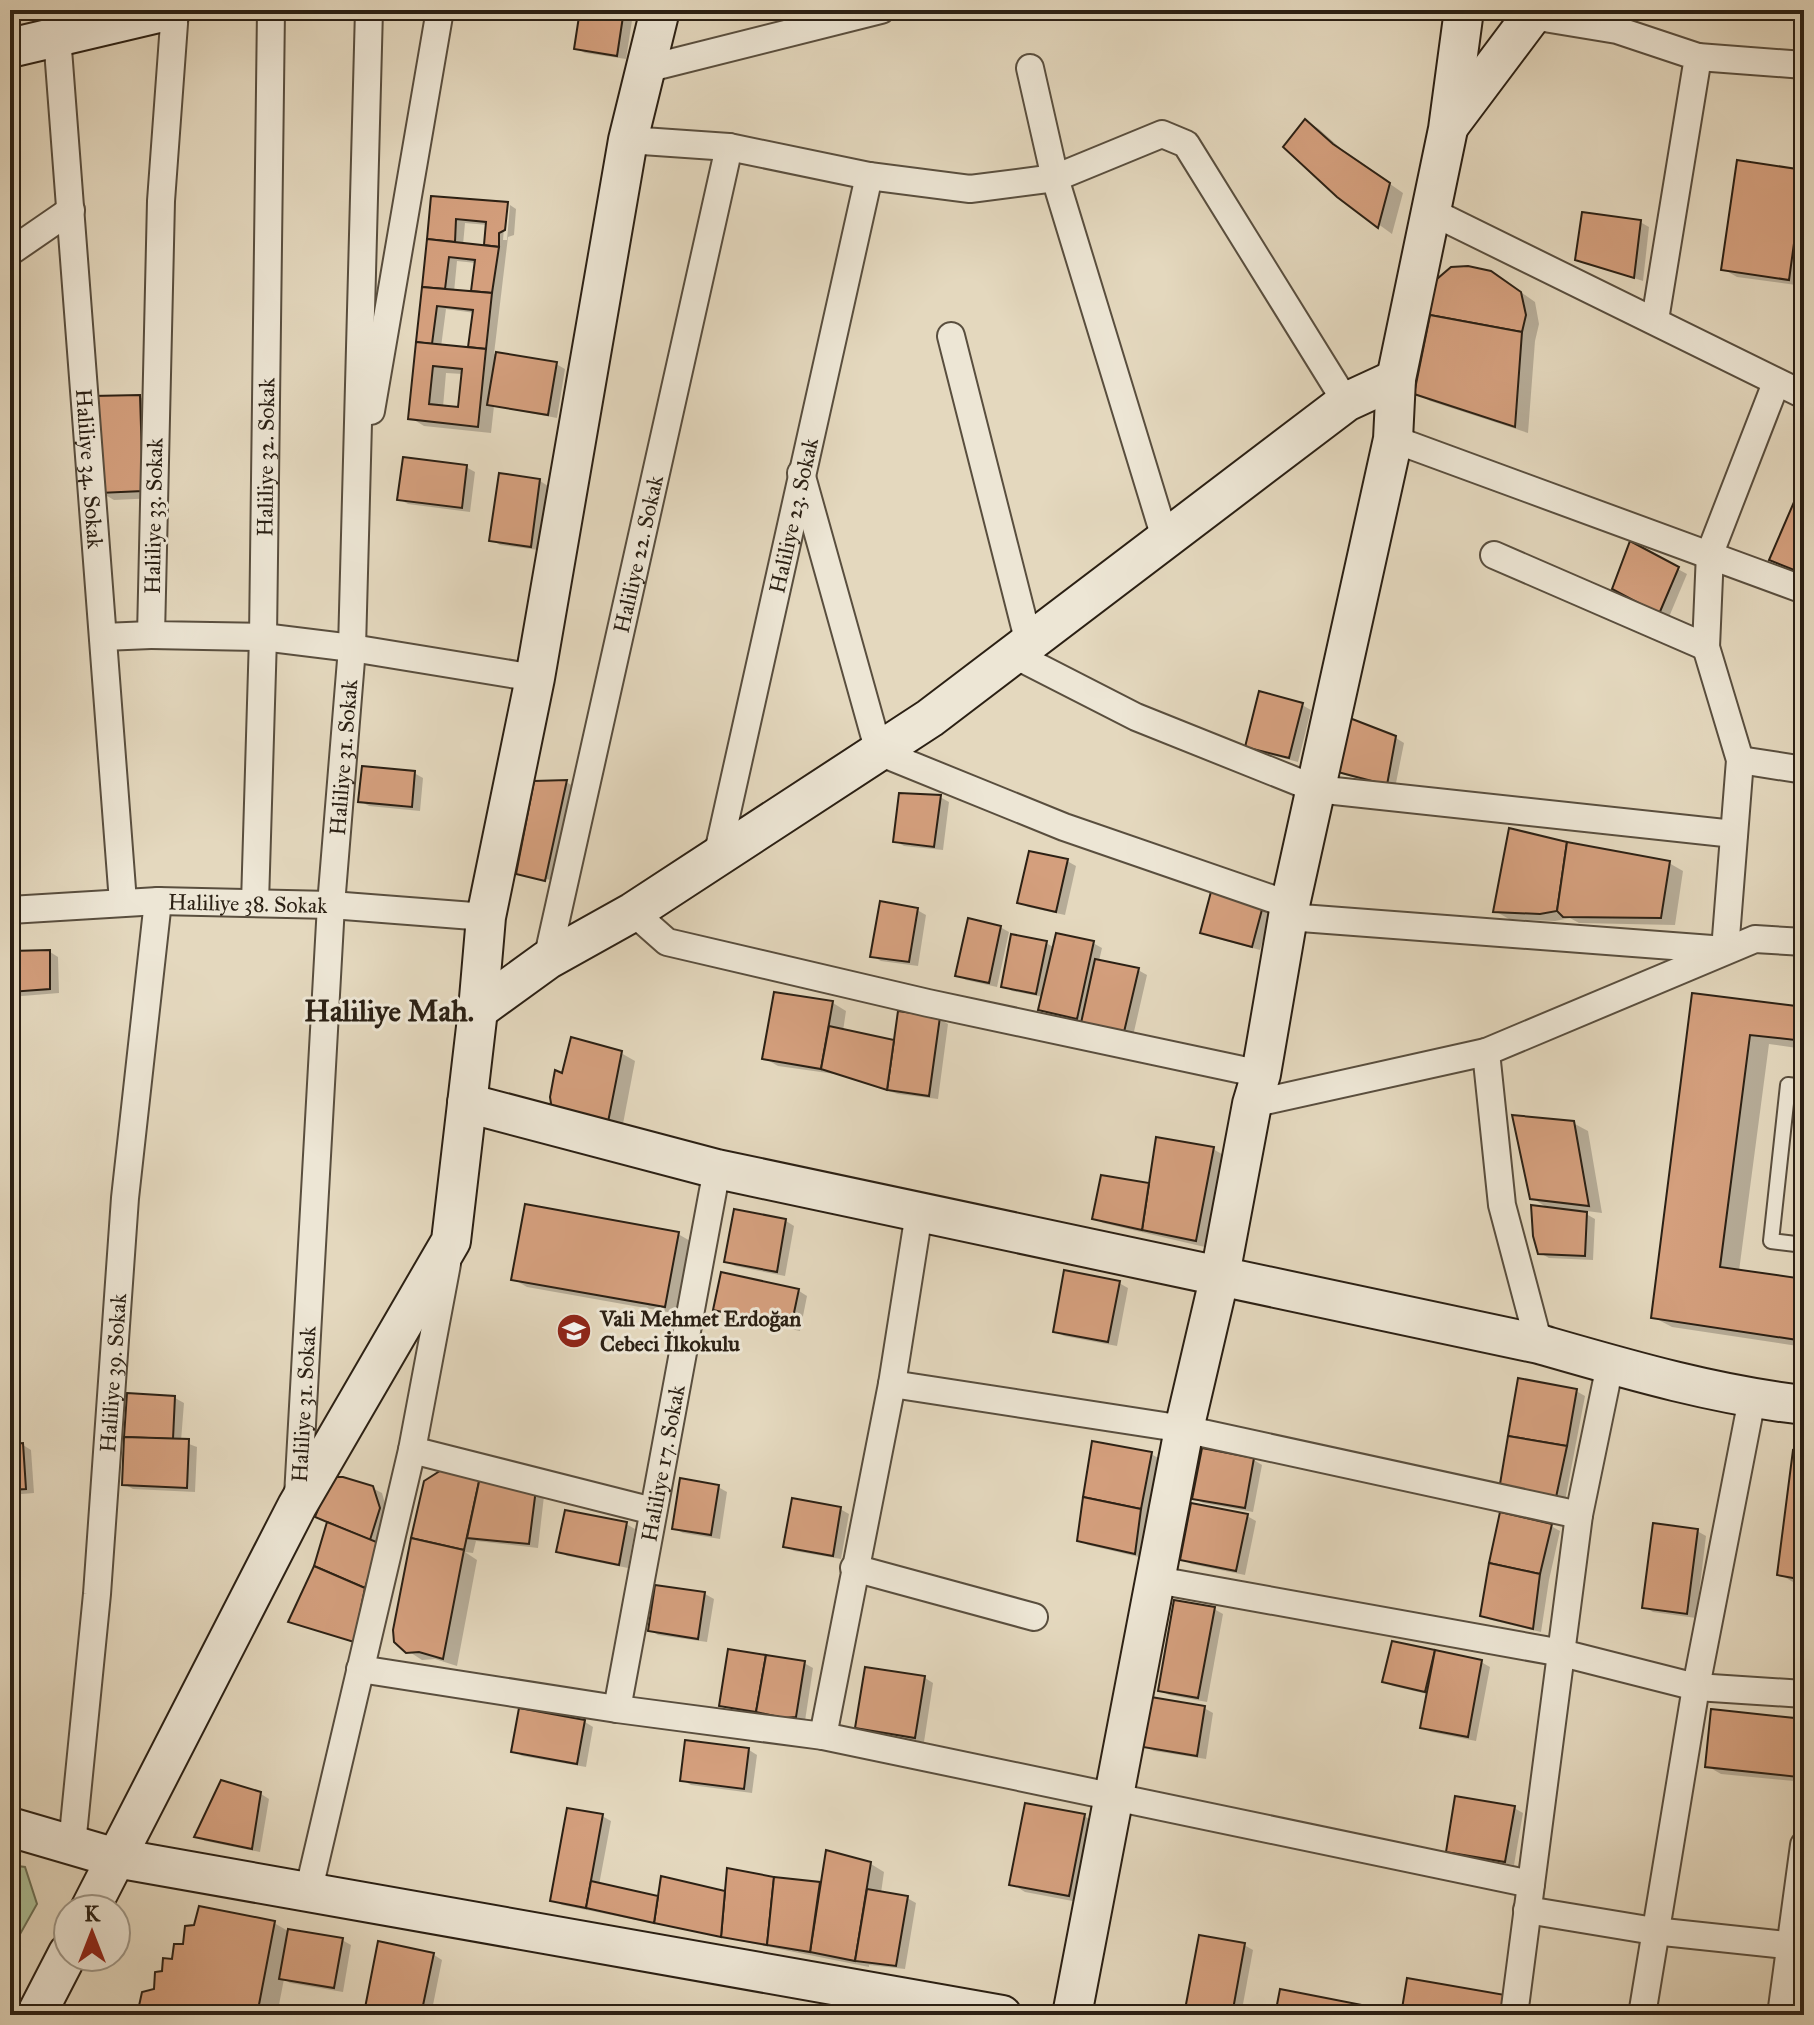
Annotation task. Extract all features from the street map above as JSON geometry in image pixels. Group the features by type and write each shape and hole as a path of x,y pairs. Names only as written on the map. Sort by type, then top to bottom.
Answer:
{"street":[{"path":"10,48 56,23 173,10"},
{"name":"Haliliye 33. Sokak","path":"151,635 161,201 173,10"},
{"name":"Haliliye 32. Sokak","path":"255,903 263,637 271,10"},
{"name":"Haliliye 31. Sokak","path":"297,1506 331,905 352,648 369,10"},
{"path":"356,501 440,10"},
{"path":"308,1893 412,1450 451,1241 486,917 535,678 628,140 660,10"},
{"path":"646,69 881,10"},
{"path":"1072,2015 1184,1429 1220,1275 1289,911 1393,439 1396,379 1448,129 1464,10"},
{"path":"1448,129 1534,13 1623,20 1698,57 1804,65"},
{"name":"Haliliye 34. Sokak","path":"56,23 123,902"},
{"path":"1655,320 1698,57"},
{"path":"1030,68 1055,178 1165,538"},
{"path":"628,140 729,147 869,176 970,189 1055,178 1162,134 1186,144 1346,402"},
{"name":"Haliliye 22. Sokak","path":"547,960 729,147"},
{"name":"Haliliye 23. Sokak","path":"717,857 869,176"},
{"path":"10,252 71,210"},
{"path":"1432,212 1804,395"},
{"path":"951,336 1021,649 1136,717 1316,789 1734,834"},
{"path":"478,1010 547,960 633,912 930,718 1346,402 1396,379"},
{"path":"1725,950 1740,760 1706,647 1710,553 1776,383"},
{"path":"1393,439 1804,590"},
{"path":"801,473 879,752"},
{"path":"1494,555 1706,647"},
{"path":"103,637 263,637 535,678"},
{"path":"879,752 1064,827 1289,911 1725,950"},
{"path":"1740,760 1804,770"},
{"name":"Haliliye 38. Sokak","path":"10,910 158,901 331,905 486,917"},
{"name":"Haliliye 39. Sokak","path":"72,1845 97,1594 125,1198 158,901"},
{"path":"633,912 667,942 928,1003 1256,1089 1486,1052 1755,939 1804,942"},
{"path":"1486,1052 1502,1205 1539,1344"},
{"path":"467,1103 717,1169 1539,1344 1610,1365 1752,1399 1804,1405"},
{"name":"Haliliye 17. Sokak","path":"617,1709 717,1169"},
{"path":"823,1736 892,1384 919,1213"},
{"path":"98,1893 297,1506 451,1241"},
{"path":"1514,2015 1579,1515 1610,1365"},
{"path":"892,1384 1184,1429 1579,1515"},
{"path":"1642,2015 1696,1687 1752,1399"},
{"path":"412,1450 653,1511"},
{"path":"854,1568 1034,1617"},
{"path":"1157,1580 1562,1653 1696,1687 1804,1694"},
{"path":"360,1669 617,1709 823,1736 1114,1798 1529,1897 1654,1931 1796,1946"},
{"path":"10,1827 116,1858 1002,2015"},
{"path":"1781,2015 1796,1946 1804,1845"},
{"path":"36,2015 58,1973"}],"lane":[{"path":"1804,1087 1788,1085 1771,1241 1804,1245"}],"green space":[{"path":"10,1865 25,1867 37,1904 10,1952"}],"building":[{"path":"580,10 624,10 617,56 574,49"},
{"path":"1305,119 1333,144 1390,183 1378,228 1337,197 1283,147"},
{"path":"1737,160 1804,170 1789,280 1721,270"},
{"path":"431,196 508,202 505,230 499,233 499,247 484,245 486,222 456,219 455,242 427,239"},
{"path":"1582,212 1641,220 1634,278 1575,260"},
{"path":"427,239 499,247 492,293 471,291 475,260 449,257 445,289 422,287"},
{"path":"1468,266 1491,271 1521,292 1526,315 1522,332 1430,315 1428,297 1437,279 1451,267"},
{"path":"422,287 492,293 486,349 468,347 473,310 437,306 432,344 416,342"},
{"path":"1430,315 1522,332 1515,427 1414,394"},
{"path":"416,342 486,349 478,427 408,419","holes":["433,366 462,369 458,407 429,404"]},
{"path":"496,352 557,362 548,415 487,405"},
{"path":"140,395 143,491 99,493 92,396"},
{"path":"403,457 467,465 462,508 397,500"},
{"path":"499,473 540,479 531,547 489,541"},
{"path":"1794,502 1804,506 1804,574 1769,560"},
{"path":"1630,541 1679,567 1659,614 1612,589"},
{"path":"1259,691 1303,703 1289,758 1245,747"},
{"path":"1347,717 1396,736 1387,785 1334,771"},
{"path":"362,766 415,771 412,807 358,802"},
{"path":"567,780 545,881 516,874 534,781"},
{"path":"899,793 941,795 934,847 893,842"},
{"path":"1509,828 1567,842 1557,911 1540,914 1493,912"},
{"path":"1567,842 1670,861 1661,918 1563,917 1557,911"},
{"path":"1029,851 1068,859 1056,912 1017,903"},
{"path":"1212,888 1264,902 1252,947 1200,933"},
{"path":"880,901 918,908 909,962 870,957"},
{"path":"968,918 1001,926 989,983 955,976"},
{"path":"1056,933 1094,941 1077,1019 1038,1010"},
{"path":"1011,934 1047,941 1036,994 1001,987"},
{"path":"50,950 50,989 10,992 10,951"},
{"path":"1095,959 1139,968 1124,1032 1081,1023"},
{"path":"774,992 833,1001 821,1069 762,1059"},
{"path":"1692,993 1804,1007 1804,1041 1750,1035 1720,1267 1804,1279 1804,1341 1651,1318"},
{"path":"898,1011 940,1017 929,1096 887,1090"},
{"path":"829,1026 894,1040 887,1090 821,1069"},
{"path":"571,1037 622,1051 608,1122 552,1110 550,1097 555,1070 562,1073"},
{"path":"1512,1115 1574,1121 1589,1206 1530,1199"},
{"path":"1156,1137 1214,1147 1196,1241 1142,1230"},
{"path":"1101,1175 1149,1183 1142,1230 1092,1219"},
{"path":"525,1204 679,1232 665,1307 511,1280"},
{"path":"1531,1205 1587,1212 1585,1256 1538,1254 1533,1236"},
{"path":"734,1209 786,1219 777,1272 724,1262"},
{"path":"1064,1270 1120,1281 1108,1342 1053,1332"},
{"path":"721,1272 799,1289 791,1327 713,1310"},
{"path":"1518,1378 1577,1389 1567,1446 1508,1436"},
{"path":"127,1393 175,1396 173,1439 124,1437"},
{"path":"1508,1436 1567,1446 1555,1502 1499,1490"},
{"path":"124,1437 189,1439 187,1488 122,1485"},
{"path":"1092,1441 1152,1452 1141,1509 1083,1497"},
{"path":"23,1443 26,1489 10,1490 10,1444"},
{"path":"1202,1448 1254,1458 1245,1508 1192,1499"},
{"path":"1793,1450 1804,1453 1804,1580 1777,1575"},
{"path":"443,1469 480,1477 464,1550 411,1538 424,1481"},
{"path":"331,1477 343,1477 373,1486 380,1508 370,1540 315,1517"},
{"path":"480,1477 536,1489 529,1544 467,1538"},
{"path":"680,1478 719,1485 711,1535 672,1529"},
{"path":"1083,1497 1141,1509 1135,1554 1077,1541"},
{"path":"792,1498 841,1507 833,1556 783,1547"},
{"path":"1191,1503 1248,1514 1236,1571 1180,1560"},
{"path":"565,1510 627,1522 619,1565 556,1552"},
{"path":"1500,1512 1552,1524 1540,1574 1489,1563"},
{"path":"327,1522 379,1543 365,1588 314,1566"},
{"path":"1653,1523 1698,1529 1687,1614 1642,1608"},
{"path":"411,1538 464,1550 443,1659 419,1652 406,1653 394,1642 393,1630"},
{"path":"1489,1563 1540,1574 1533,1629 1480,1616"},
{"path":"314,1566 365,1588 354,1642 288,1622"},
{"path":"655,1585 705,1592 698,1639 648,1631"},
{"path":"1174,1600 1215,1607 1198,1698 1158,1691"},
{"path":"1392,1641 1435,1650 1425,1692 1382,1682"},
{"path":"728,1649 766,1655 756,1712 719,1706"},
{"path":"1435,1650 1482,1660 1468,1737 1420,1728"},
{"path":"766,1655 805,1661 796,1717 784,1718 756,1712"},
{"path":"865,1667 925,1676 915,1738 855,1728"},
{"path":"1151,1697 1205,1706 1197,1756 1143,1747"},
{"path":"519,1708 585,1720 577,1764 511,1752"},
{"path":"1711,1709 1804,1719 1798,1777 1705,1767"},
{"path":"685,1740 749,1748 744,1789 680,1781"},
{"path":"221,1780 261,1792 252,1849 194,1837"},
{"path":"1455,1796 1515,1806 1505,1862 1446,1852"},
{"path":"1025,1803 1085,1814 1069,1896 1009,1885"},
{"path":"567,1808 603,1814 586,1908 550,1901"},
{"path":"826,1850 871,1862 855,1961 810,1952"},
{"path":"727,1868 774,1877 767,1945 721,1937"},
{"path":"661,1876 725,1891 721,1937 654,1923"},
{"path":"774,1877 820,1882 810,1952 767,1945"},
{"path":"591,1881 658,1896 654,1923 586,1908"},
{"path":"867,1889 908,1896 896,1966 855,1961"},
{"path":"199,1906 275,1921 257,2015 137,2015 142,1992 154,1989 155,1972 162,1971 163,1958 172,1959 174,1944 183,1944 185,1926 194,1925"},
{"path":"288,1929 343,1938 334,1988 279,1979"},
{"path":"1199,1935 1245,1943 1232,2015 1184,2015"},
{"path":"378,1941 434,1953 421,2015 398,2015 365,2008"},
{"path":"1407,1978 1505,1995 1502,2015 1401,2015"},
{"path":"1280,1989 1362,2005 1360,2015 1275,2015"},
{"path":"1532,2007 1578,2013 1531,2015"}],"place":[{"name":"Vali Mehmet Erdoğan Cebeci İlkokulu","path":"574,1331"}],"district":[{"name":"Haliliye Mah.","path":"389,1011"}]}
